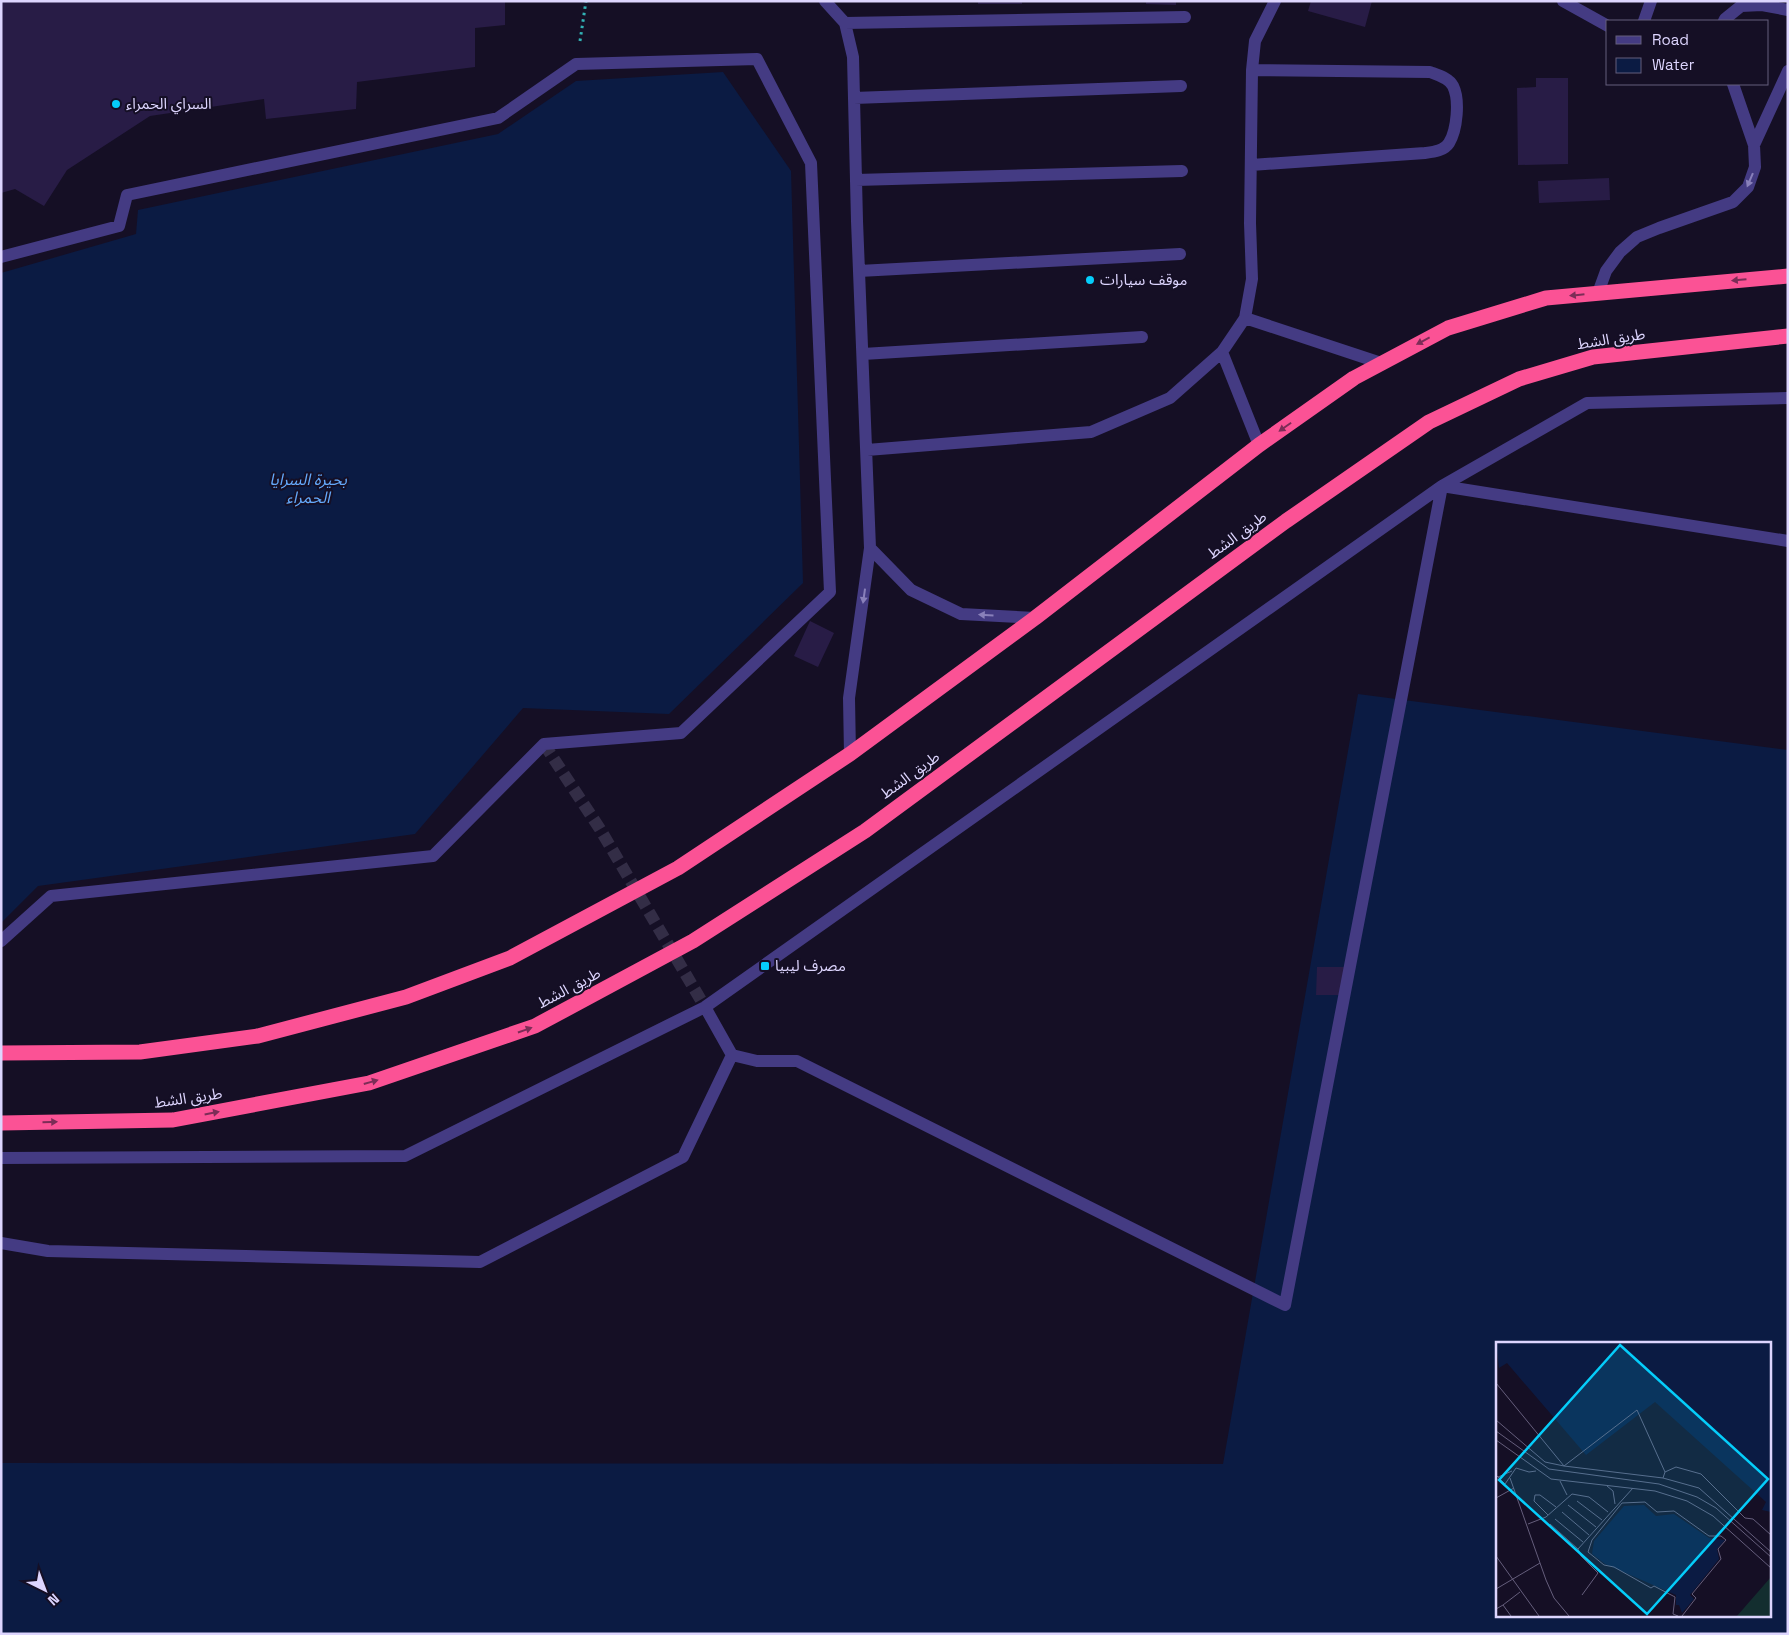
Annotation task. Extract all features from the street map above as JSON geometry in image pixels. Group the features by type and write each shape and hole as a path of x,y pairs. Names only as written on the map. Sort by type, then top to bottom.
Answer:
{"highway":[{"path":"1,1053 140,1052 258,1036 406,997 510,958 678,868 850,754 1035,618 1260,445 1354,378 1448,328 1546,298 1788,276"},
{"name":"طريق الشط","path":"1,1123 183,1118 369,1083 536,1026 693,941 865,831 1286,521 1429,422 1518,379 1593,357 1788,336"}],"street":[{"path":"825,1 845,23 853,56 859,270 867,450 870,548 849,698 850,754"},
{"path":"867,450 1091,432 1170,398 1222,352 1245,318 1252,279 1252,70 1255,41 1276,1"},
{"path":"1564,1 1606,25"},
{"path":"1644,20 1651,1"},
{"path":"1724,20 1742,6 1762,5 1788,10"},
{"path":"845,23 1185,17"},
{"path":"1,258 119,226 127,195 498,118 576,64 756,59 811,163 830,592 681,733 544,744 433,856 51,896 1,942"},
{"path":"1251,165 1432,152 1440,150 1449,143 1457,119 1457,99 1453,84 1444,77 1430,72 1252,70"},
{"path":"1754,145 1788,71"},
{"path":"1598,293 1610,265 1620,252 1638,237 1733,202 1748,187 1755,167 1754,145 1733,85"},
{"path":"854,98 1181,86"},
{"path":"856,180 1182,171"},
{"path":"859,270 1180,254"},
{"path":"1245,318 1381,364"},
{"path":"863,354 1142,337"},
{"path":"1222,352 1260,445"},
{"path":"1,1158 405,1156 705,1006 1442,486 1586,403 1788,398"},
{"path":"1442,486 1788,542"},
{"path":"705,1006 732,1055 757,1061 797,1061 1285,1305 1442,486"},
{"path":"870,548 911,590 961,614 1035,618"},
{"path":"1,1243 48,1251 480,1262 683,1157 732,1055"}],"path":[{"path":"576,64 586,1"}],"water":[{"name":"بحيرة السرايا الحمراء","path":"723,72 791,171 803,583 669,714 523,708 415,834 38,886 1,923 1,273 136,234 138,210 498,134 576,81"},
{"path":"1358,694 1788,750 1788,1634 1,1634 1,1463 1223,1464"}],"building":[{"name":"السراي الحمراء","path":"1,1 505,1 505,25 475,28 475,67 357,82 356,109 266,119 264,99 150,116 67,170 44,206 15,189 1,193"},
{"path":"978,1 1022,1 1022,4 978,4"},
{"path":"1146,1 1176,1 1176,5 1146,4"},
{"path":"1311,1 1372,1 1365,27 1308,11"},
{"path":"1536,78 1568,78 1568,164 1518,165 1517,88 1536,87"},
{"path":"1609,178 1610,200 1539,203 1538,181"},
{"path":"810,621 834,633 818,667 794,656"},
{"path":"1317,967 1349,967 1342,995 1316,995"}],"tunnel":[{"path":"544,744 600,829 705,1007"}],"place":[{"name":"السراي الحمراء","path":"116,104"},
{"name":"موقف سيارات","path":"1090,280"},
{"name":"مصرف ليبيا","path":"765,966"}]}
